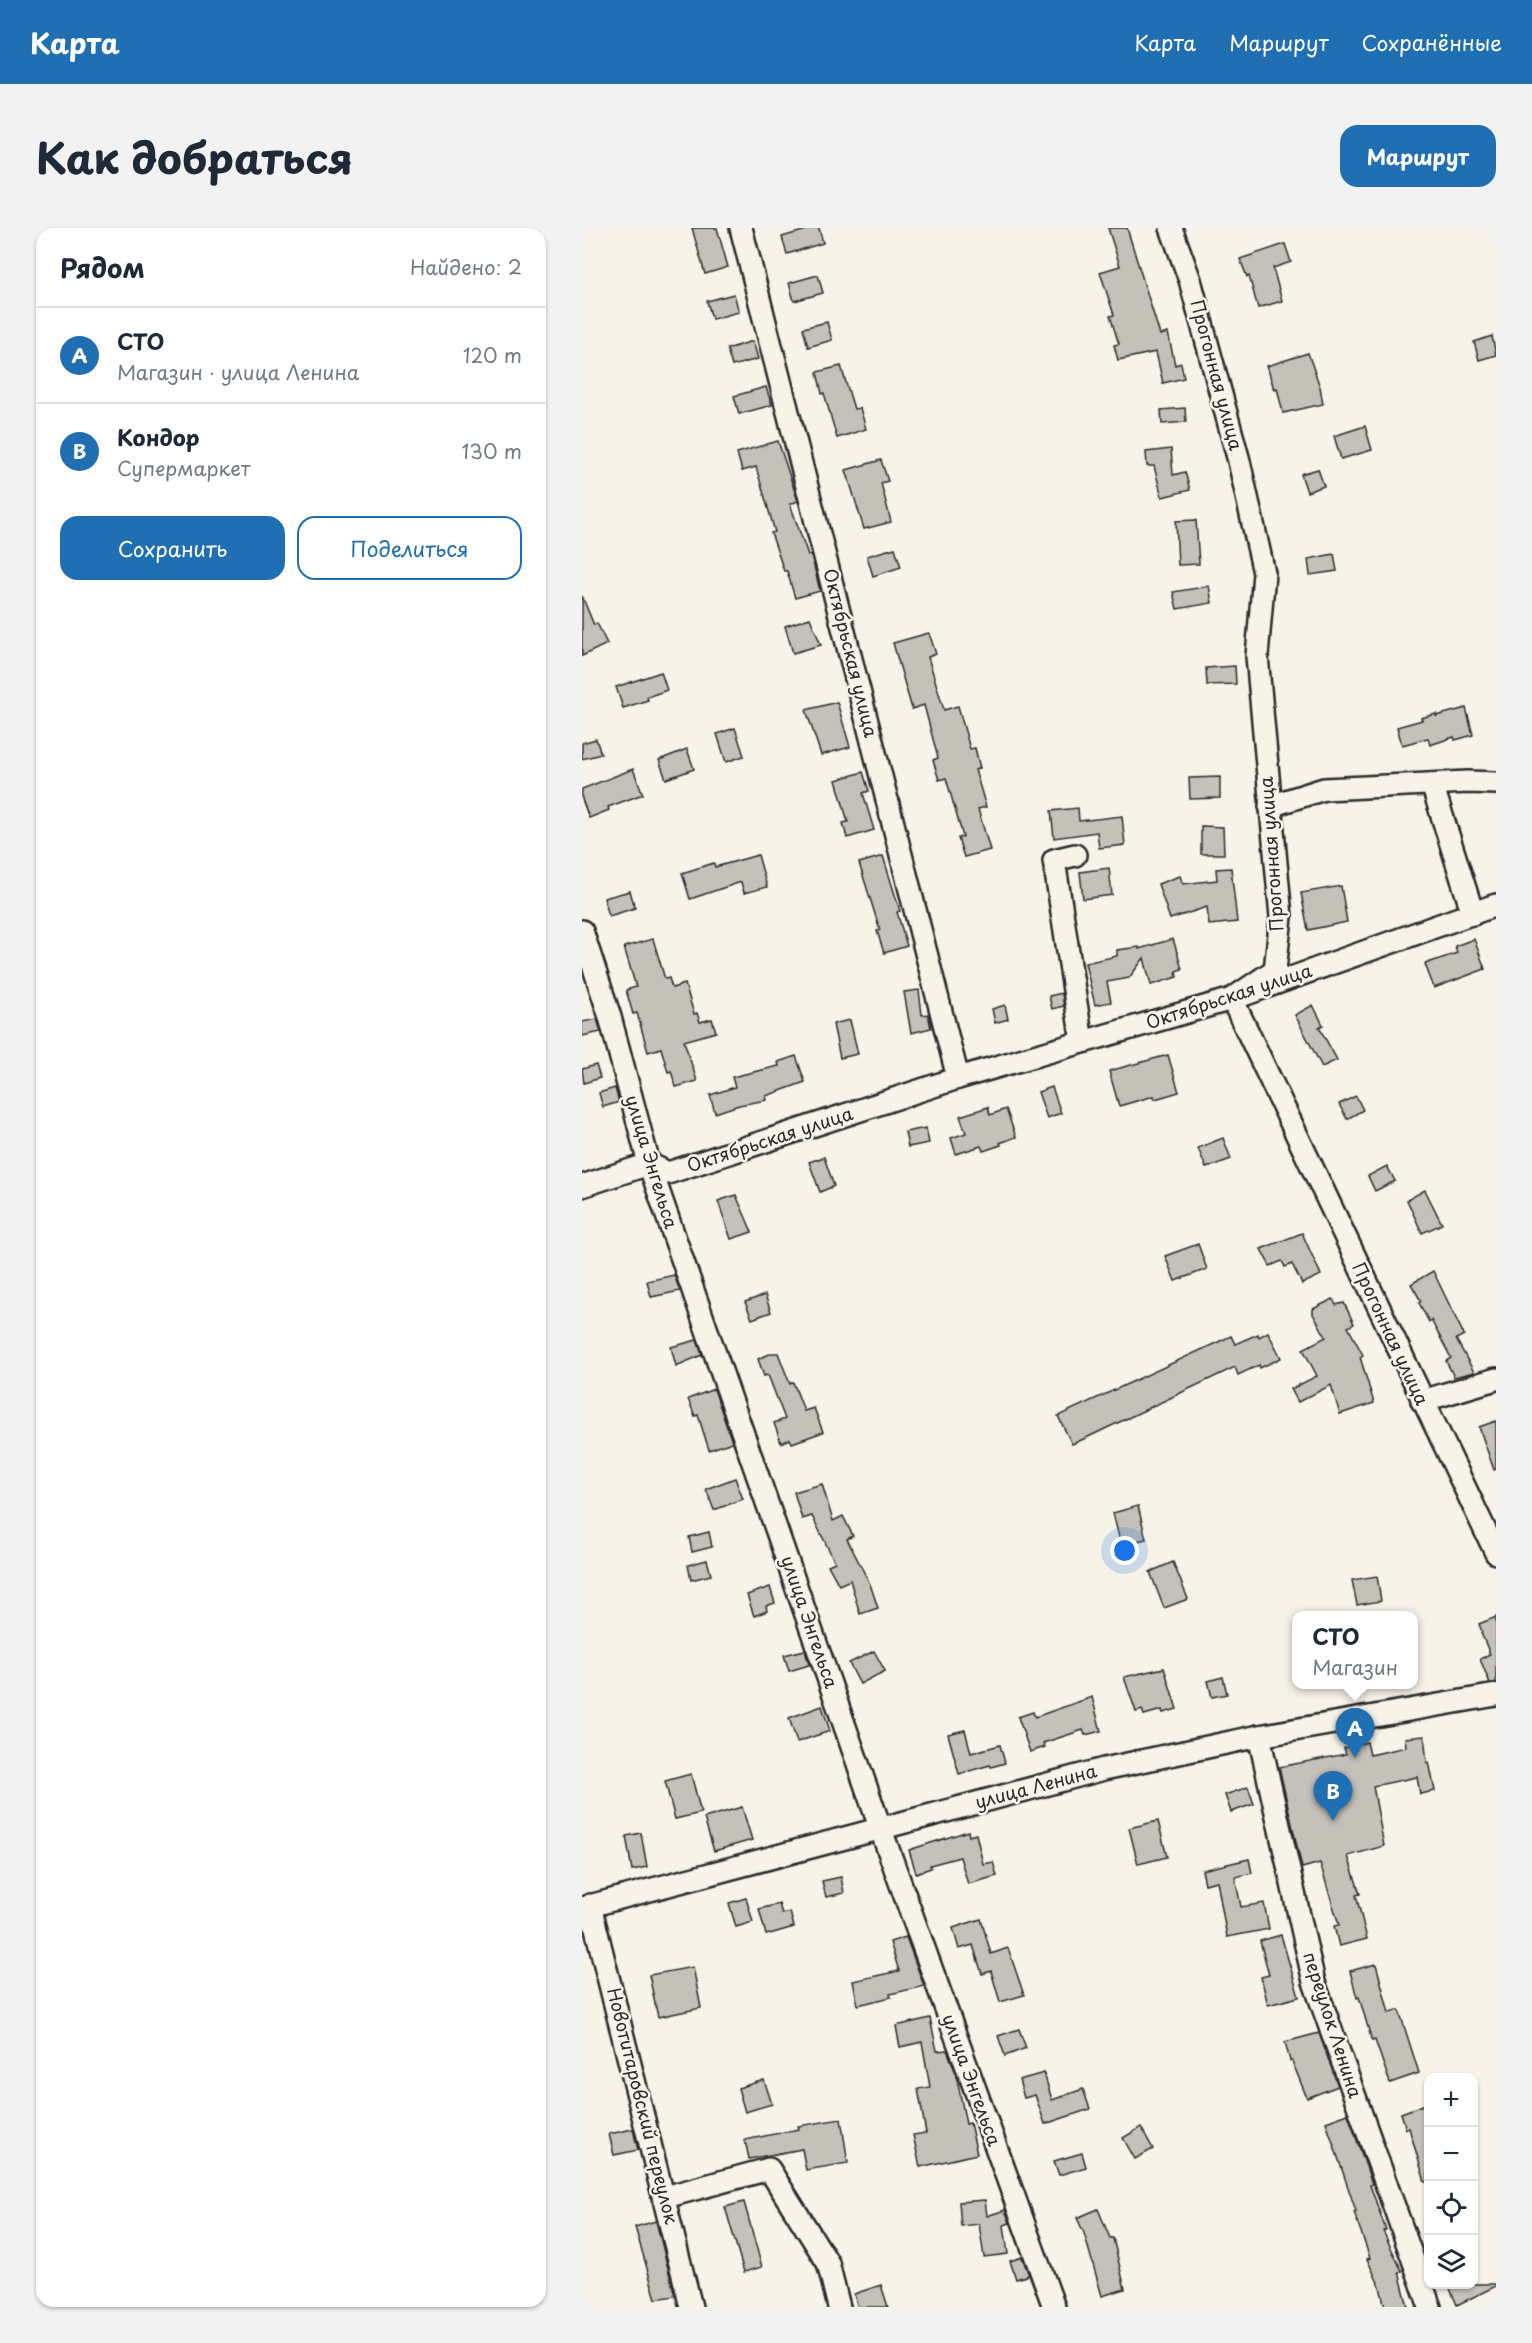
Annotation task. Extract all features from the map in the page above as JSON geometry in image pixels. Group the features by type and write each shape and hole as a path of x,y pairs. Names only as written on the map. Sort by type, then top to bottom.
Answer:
{"street":[{"name":"Октябрьская улица","path":"741,228 958,1078"},
{"name":"Прогонная улица","path":"1170,228 1190,280 1239,461 1264,573 1257,656 1281,917 1275,970 1232,999 1496,1553"},
{"path":"1270,806 1324,789 1496,783"},
{"path":"1431,784 1473,914"},
{"path":"1074,855 1054,860 1082,1042"},
{"name":"Октябрьская улица","path":"649,1164 668,1173 958,1078 1232,999 1496,905"},
{"name":"улица Энгельса","path":"582,930 610,1017 649,1164 880,1827 1054,2307"},
{"path":"582,1186 649,1164"},
{"path":"1422,1401 1496,1379"},
{"name":"улица Ленина","path":"586,1907 1104,1769 1258,1736 1496,1695"},
{"name":"переулок Ленина","path":"1258,1736 1314,1982 1430,2307"},
{"name":"Новотитаровский переулок","path":"586,1907 665,2197 691,2307"},
{"path":"665,2197 769,2169 828,2263 839,2307"}],"building":[{"path":"692,228 717,228 728,267 705,274"},
{"path":"819,228 823,243 787,254 782,237"},
{"path":"1108,228 1127,228 1160,335 1168,333 1175,365 1181,363 1184,378 1163,383 1156,352 1118,360 1114,345 1119,344 1110,316 1114,315 1100,272 1120,266"},
{"path":"1285,244 1291,262 1273,268 1282,301 1258,308 1249,276 1247,277 1240,259"},
{"path":"818,275 823,293 794,301 789,283"},
{"path":"734,294 739,312 712,319 707,301"},
{"path":"827,322 832,340 808,347 803,328"},
{"path":"1492,336 1496,355 1479,360 1474,342"},
{"path":"753,341 758,359 732,366 727,349"},
{"path":"1308,353 1320,387 1323,404 1283,413 1277,388 1274,389 1267,366"},
{"path":"841,366 854,409 860,408 866,429 837,438 817,372"},
{"path":"766,387 772,405 739,414 734,396"},
{"path":"1185,408 1186,422 1162,424 1161,410"},
{"path":"1365,426 1372,450 1341,459 1334,436"},
{"path":"778,441 798,501 790,504 808,555 811,554 820,591 795,598 787,571 784,571 771,533 775,532 756,467 742,471 737,453"},
{"path":"1171,449 1173,475 1185,472 1190,490 1162,497 1154,466 1147,466 1146,452"},
{"path":"881,460 888,481 881,483 891,522 864,529 846,470"},
{"path":"1318,469 1324,486 1307,492 1301,474"},
{"path":"1196,520 1199,564 1178,565 1176,521"},
{"path":"895,548 901,567 873,576 867,556"},
{"path":"1334,554 1337,571 1310,575 1308,559"},
{"path":"1209,586 1212,603 1177,609 1173,592"},
{"path":"582,596 594,625 597,623 607,644 582,656"},
{"path":"810,618 821,645 793,653 785,626"},
{"path":"929,633 936,654 928,657 944,710 958,706 970,749 975,748 980,768 975,770 986,807 978,809 990,850 964,857 958,838 963,837 946,778 939,780 933,760 938,758 924,705 912,709 893,643"},
{"path":"1235,666 1236,684 1207,685 1206,668"},
{"path":"661,672 667,690 647,697 648,700 623,708 616,687"},
{"path":"837,702 850,747 821,755 806,710"},
{"path":"1466,708 1473,735 1455,740 1454,737 1430,745 1428,738 1402,745 1397,727 1422,720 1421,718"},
{"path":"735,728 744,756 726,762 717,734"},
{"path":"596,739 601,754 582,759 582,743"},
{"path":"687,749 694,769 666,779 659,760"},
{"path":"633,769 643,794 608,807 609,810 589,818 582,799 582,789"},
{"path":"863,772 869,791 863,793 874,830 847,838 843,823 848,822 836,780"},
{"path":"1220,777 1220,798 1190,799 1189,778"},
{"path":"1078,808 1079,821 1122,816 1125,845 1099,848 1097,832 1054,838 1051,811"},
{"path":"1201,826 1223,827 1224,854 1201,854"},
{"path":"758,855 767,887 744,893 741,882 690,899 682,873 714,863 715,867"},
{"path":"883,856 900,911 897,912 907,946 884,953 877,931 880,930 859,863"},
{"path":"1109,868 1112,895 1083,899 1080,872"},
{"path":"1231,868 1237,922 1209,925 1207,907 1170,919 1158,884 1180,876 1183,884 1217,880 1216,869"},
{"path":"1341,886 1347,922 1308,930 1301,893"},
{"path":"630,891 635,908 609,916 604,898"},
{"path":"653,939 665,979 669,978 672,988 685,984 694,1014 697,1013 700,1022 712,1019 716,1032 684,1041 697,1081 676,1087 671,1071 668,1072 661,1048 648,1052 637,1013 633,1014 626,990 636,987 624,947"},
{"path":"1173,939 1182,969 1176,971 1177,977 1151,985 1144,958 1129,978 1107,982 1111,1002 1095,1005 1085,963 1117,956 1117,950 1139,947 1139,949"},
{"path":"1474,939 1485,969 1434,988 1425,964 1457,953 1455,946"},
{"path":"919,990 922,1015 928,1014 931,1028 911,1033 904,992"},
{"path":"1062,993 1064,1006 1052,1009 1049,996"},
{"path":"1005,1005 1008,1019 995,1023 992,1009"},
{"path":"1313,1005 1323,1025 1319,1027 1337,1060 1322,1067 1295,1015"},
{"path":"597,1019 601,1032 582,1036 582,1022"},
{"path":"850,1020 858,1054 840,1058 833,1024"},
{"path":"1168,1055 1179,1092 1119,1106 1109,1071"},
{"path":"796,1056 805,1082 766,1096 767,1100 739,1105 715,1113 710,1095 735,1087 732,1077 779,1066 778,1062"},
{"path":"596,1065 600,1078 584,1083 582,1069"},
{"path":"1052,1087 1061,1113 1047,1118 1038,1092"},
{"path":"615,1088 619,1102 603,1107 599,1093"},
{"path":"1356,1096 1363,1110 1347,1119 1339,1104"},
{"path":"988,1107 990,1115 1006,1109 1016,1137 983,1151 981,1146 956,1154 951,1138 966,1133 960,1116"},
{"path":"926,1128 929,1143 908,1147 905,1132"},
{"path":"1223,1138 1231,1159 1206,1168 1198,1148"},
{"path":"824,1157 834,1186 820,1192 809,1162"},
{"path":"1387,1166 1395,1181 1375,1191 1368,1176"},
{"path":"1425,1190 1442,1224 1422,1233 1407,1200"},
{"path":"736,1195 752,1232 731,1239 718,1201"},
{"path":"1302,1233 1321,1275 1302,1284 1292,1264 1285,1267 1282,1261 1270,1266 1261,1249"},
{"path":"1198,1244 1207,1269 1175,1281 1165,1256"},
{"path":"1433,1271 1464,1335 1456,1339 1474,1372 1454,1377 1446,1361 1451,1358 1431,1320 1429,1322 1411,1284"},
{"path":"674,1275 680,1291 651,1297 647,1281"},
{"path":"765,1295 771,1312 752,1319 745,1302"},
{"path":"1333,1299 1336,1305 1344,1303 1354,1324 1348,1327 1363,1355 1360,1357 1374,1403 1340,1414 1331,1385 1298,1402 1291,1389 1317,1376 1303,1349 1326,1337 1313,1314 1313,1309"},
{"path":"1268,1332 1281,1358 1238,1375 1235,1367 1072,1444 1058,1416 1231,1336 1235,1344"},
{"path":"697,1340 702,1355 676,1366 671,1347"},
{"path":"778,1353 790,1384 793,1382 804,1411 814,1408 823,1432 792,1443 790,1439 781,1443 774,1423 785,1419 768,1375 764,1376 758,1359"},
{"path":"714,1389 732,1442 709,1450 698,1415 695,1416 688,1399"},
{"path":"1496,1421 1496,1469 1494,1470 1479,1427"},
{"path":"735,1478 743,1499 714,1510 706,1489"},
{"path":"822,1484 833,1521 843,1516 853,1536 847,1539 870,1584 878,1608 860,1614 850,1580 839,1585 828,1565 835,1562 812,1516 802,1519 794,1492"},
{"path":"1138,1506 1146,1539 1121,1545 1113,1513"},
{"path":"709,1532 712,1547 692,1552 689,1537"},
{"path":"707,1560 711,1575 691,1580 688,1565"},
{"path":"1173,1562 1188,1599 1164,1608 1150,1572"},
{"path":"1377,1576 1381,1601 1357,1605 1352,1580"},
{"path":"770,1587 775,1603 766,1606 767,1611 754,1616 747,1595"},
{"path":"1496,1617 1496,1683 1490,1683 1480,1659 1490,1654 1479,1624"},
{"path":"805,1650 809,1665 789,1671 784,1655"},
{"path":"874,1651 885,1671 860,1684 849,1663"},
{"path":"1164,1668 1177,1709 1144,1715 1142,1710 1136,1712 1124,1677"},
{"path":"1223,1677 1227,1694 1212,1697 1208,1681"},
{"path":"1092,1697 1101,1731 1085,1735 1083,1730 1043,1743 1045,1747 1030,1752 1018,1717 1033,1712 1035,1717"},
{"path":"822,1706 830,1731 797,1742 789,1718"},
{"path":"965,1730 971,1753 1000,1745 1005,1763 959,1774 948,1734"},
{"path":"1424,1736 1427,1763 1429,1762 1435,1791 1420,1794 1417,1777 1373,1786 1384,1846 1348,1856 1360,1894 1356,1895 1367,1939 1339,1946 1334,1926 1339,1925 1320,1863 1302,1868 1279,1767 1346,1754 1344,1748 1367,1742 1370,1755 1406,1747 1405,1738"},
{"path":"691,1774 701,1813 675,1819 665,1781"},
{"path":"1248,1787 1254,1804 1231,1812 1225,1795"},
{"path":"742,1807 752,1840 714,1851 704,1818"},
{"path":"1158,1821 1167,1857 1138,1864 1129,1828"},
{"path":"968,1831 969,1836 976,1834 983,1864 993,1862 997,1876 968,1884 960,1857 930,1865 931,1868 916,1873 909,1850"},
{"path":"641,1833 647,1867 632,1870 626,1836"},
{"path":"1249,1859 1252,1873 1235,1877 1241,1907 1264,1903 1269,1929 1227,1937 1217,1881 1205,1884 1202,1870"},
{"path":"841,1877 844,1893 826,1897 822,1881"},
{"path":"746,1898 753,1922 736,1927 729,1903"},
{"path":"779,1904 782,1914 790,1912 794,1927 766,1935 759,1909"},
{"path":"981,1919 991,1954 1008,1948 1024,1995 1000,2002 991,1971 982,1974 973,1945 959,1949 953,1928"},
{"path":"1281,1935 1299,1997 1268,2005 1261,1977 1269,1975 1260,1941"},
{"path":"906,1937 924,1986 858,2005 853,1981 899,1971 890,1942"},
{"path":"1376,1964 1389,2013 1399,2010 1419,2073 1390,2083 1375,2040 1372,2041 1350,1971"},
{"path":"693,1967 701,2008 658,2017 649,1975"},
{"path":"930,2018 937,2051 947,2050 956,2073 966,2124 970,2123 977,2154 920,2167 913,2135 926,2133 918,2089 930,2087 922,2042 900,2047 896,2026"},
{"path":"1019,2029 1026,2048 1005,2056 998,2036"},
{"path":"1319,2033 1338,2086 1307,2098 1292,2061 1290,2061 1285,2042"},
{"path":"1044,2073 1052,2100 1083,2089 1090,2109 1045,2124 1035,2095 1024,2098 1019,2080"},
{"path":"764,2080 772,2104 745,2112 738,2088"},
{"path":"1424,2104 1424,2179 1409,2128 1406,2129 1401,2113"},
{"path":"1348,2114 1386,2230 1383,2231 1402,2271 1399,2272 1408,2307 1385,2307 1380,2287 1367,2259 1370,2258 1354,2212 1356,2211 1326,2122"},
{"path":"841,2119 848,2163 806,2170 802,2149 749,2159 745,2140 799,2129 798,2126"},
{"path":"1141,2127 1153,2149 1135,2159 1123,2138"},
{"path":"633,2129 638,2150 614,2155 609,2134"},
{"path":"1082,2153 1086,2167 1059,2175 1054,2161"},
{"path":"985,2200 987,2216 1005,2210 1010,2223 1004,2225 1008,2254 984,2257 979,2224 961,2226 959,2202"},
{"path":"744,2202 762,2267 744,2272 725,2207"},
{"path":"1098,2209 1110,2238 1113,2238 1125,2289 1102,2296 1084,2233 1077,2218"},
{"path":"656,2221 675,2296 656,2299 635,2227"},
{"path":"1022,2257 1029,2275 1016,2279 1010,2261"},
{"path":"1478,2284 1496,2284 1496,2286 1457,2305 1450,2289 1478,2289"},
{"path":"881,2285 888,2307 858,2307 854,2294"}],"place":[{"name":"СТО","path":"1355,1758"},
{"name":"Кондор","path":"1333,1821"}]}
